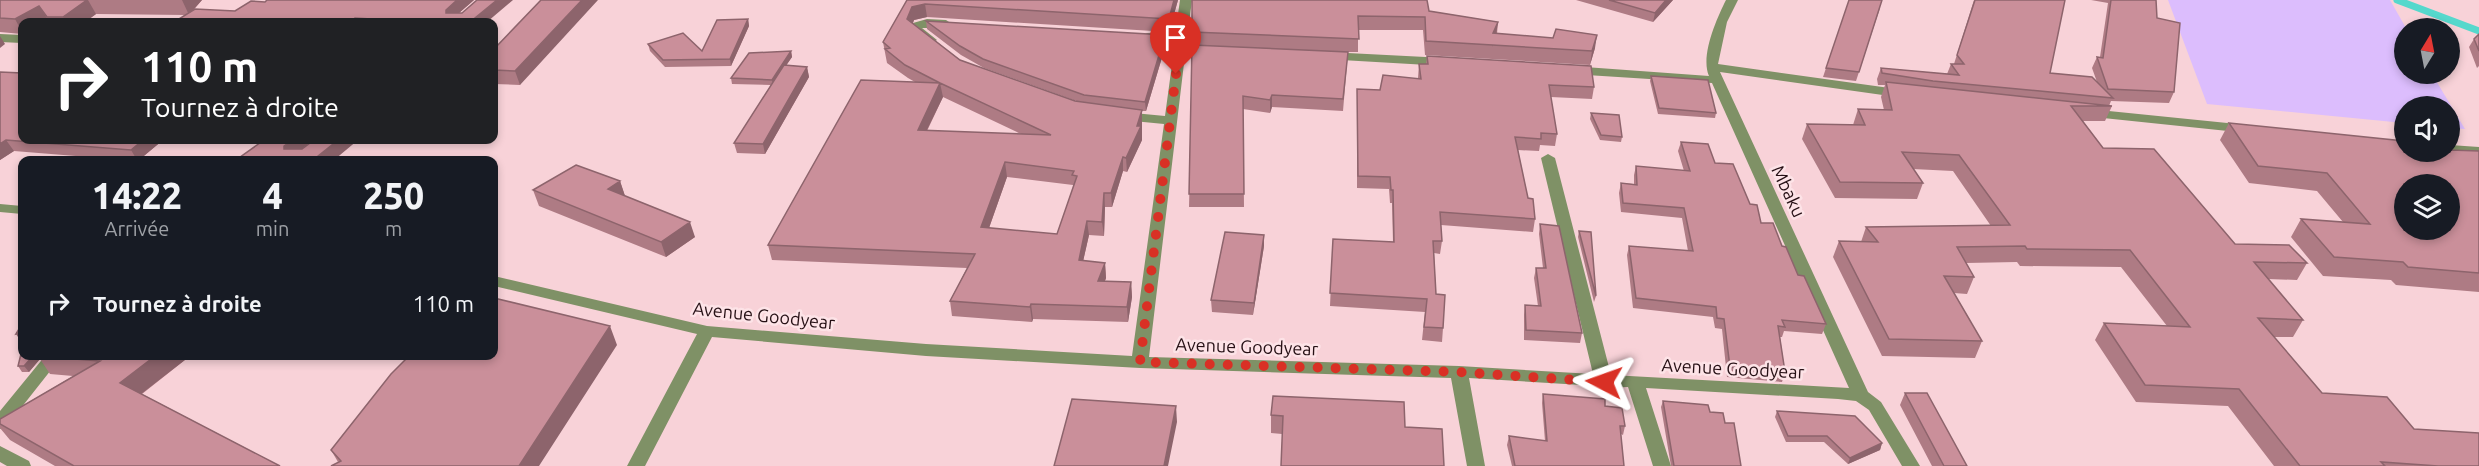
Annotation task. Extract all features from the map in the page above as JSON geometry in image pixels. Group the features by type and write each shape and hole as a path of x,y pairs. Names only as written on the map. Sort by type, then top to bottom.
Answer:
{"street":[{"path":"1140,362 1186,0"},
{"path":"1714,74 1721,22 1732,0"},
{"path":"943,49 916,30 917,26 927,23 961,25"},
{"path":"1133,36 1227,51"},
{"path":"0,38 18,39"},
{"path":"1317,56 1459,62"},
{"path":"1559,69 1714,74 1919,96"},
{"name":"Mbaku","path":"1714,74 1861,396 1875,406 1911,466"},
{"path":"2077,112 2258,130"},
{"path":"1110,115 1171,121"},
{"path":"2460,149 2479,152"},
{"path":"1548,158 1604,382"},
{"path":"0,208 18,210"},
{"name":"Avenue Goodyear","path":"498,282 707,331 926,350 1140,362 1459,372 1861,396"},
{"path":"636,466 707,331"},
{"path":"0,423 51,360"},
{"path":"1459,372 1476,466"},
{"path":"1635,382 1662,466"},
{"path":"0,453 22,466"}],"shaded area":[{"path":"2168,0 2390,0 2400,18 2394,18 2394,84 2438,84 2445,96 2394,96 2394,122 2207,104"}],"building":[{"path":"0,0 87,0 63,17 47,17 39,6 15,19 0,18"},
{"path":"267,0 457,0 446,10 446,13 462,13 477,0 497,0 475,18 180,18 195,9 235,11 251,1 265,2"},
{"path":"541,0 582,0 515,71 498,70 498,45"},
{"path":"907,0 1174,0 1169,19 925,4 912,7 907,19 960,60 1075,101 1142,110 1137,126 1141,126 1126,158 1123,157 1111,193 1104,193 1102,222 1087,221 1079,260 1105,263 1098,281 1131,282 1127,307 1031,304 1030,307 950,301 975,254 768,245 861,80 940,83 905,65 885,49 890,48 883,42","holes":["940,83 1051,135 918,130","1005,162 1074,171 1072,175 1077,176 1057,234 981,227"]},
{"path":"1192,0 1427,0 1429,11 1498,22 1493,33 1553,38 1556,29 1597,35 1592,51 1426,41 1425,17 1358,16 1359,39 1192,32"},
{"path":"1609,0 1666,0 1655,13"},
{"path":"1849,0 1882,0 1859,72 1826,68"},
{"path":"1975,0 2065,0 2050,73 2092,77 2113,98 1933,81 1882,73 1881,68 1959,75 1951,64 1964,64 1957,55"},
{"path":"2111,0 2156,0 2157,18 2180,23 2174,92 2108,89 2097,57 2103,58"},
{"path":"748,19 730,59 663,60 648,44 683,33 702,51 717,20"},
{"path":"926,21 1165,35 1145,102 1084,95 983,59 960,46"},
{"path":"2479,34 2479,51 2474,39"},
{"path":"1192,45 1348,52 1343,99 1272,95 1270,100 1243,96 1244,194 1189,194"},
{"path":"791,51 772,80 731,78 749,53"},
{"path":"1427,56 1591,66 1594,87 1549,85 1557,134 1541,133 1541,139 1515,137 1528,198 1533,199 1535,219 1440,212 1442,241 1433,241 1436,294 1445,295 1443,328 1424,327 1427,299 1330,293 1333,239 1394,242 1393,190 1391,190 1390,177 1358,176 1357,89 1380,90 1383,75 1421,79 1419,64 1428,64"},
{"path":"784,65 807,67 763,144 734,143"},
{"path":"0,72 18,73 18,141 6,140 0,144"},
{"path":"1651,76 1708,80 1716,113 1659,108"},
{"path":"1886,82 2112,106 2071,106 2103,148 2154,149 2235,244 2289,245 2307,263 2254,262 2303,320 2258,318 2322,393 2387,397 2414,429 2479,433 2479,466 2381,462 2385,466 2300,466 2239,389 2145,385 2104,323 2190,327 2130,250 2027,249 2025,246 1957,247 1974,277 1944,276 1982,341 1889,339 1839,241 1878,242 1866,227 2010,225 1959,155 1902,152 1923,183 1840,182 1807,124 1865,125 1858,109 1892,110"},
{"path":"1591,113 1619,115 1622,137 1601,135"},
{"path":"2229,123 2394,140 2394,162 2460,162 2460,150 2479,151 2479,273 2408,267 2403,262 2334,257 2301,219 2370,224 2327,173 2258,166"},
{"path":"1681,142 1708,144 1715,163 1733,164 1750,204 1757,205 1761,223 1773,223 1782,246 1786,247 1798,275 1804,276 1826,324 1782,320 1785,327 1778,326 1785,372 1730,367 1724,319 1717,318 1716,307 1636,298 1629,246 1693,251 1684,208 1623,203 1621,183 1637,185 1636,166 1690,171"},
{"path":"56,144 138,144 131,150"},
{"path":"258,144 287,144 284,149 302,149 309,144 333,144 318,156 242,156"},
{"path":"576,165 620,181 608,189 690,222 661,242 533,190"},
{"path":"1540,224 1559,226 1582,333 1526,330 1525,305 1541,306 1536,268 1546,268"},
{"path":"1579,231 1591,232 1596,296"},
{"path":"1225,232 1264,235 1254,303 1211,300"},
{"path":"498,299 610,326 519,466 331,466 341,461 331,450 391,374 405,360 498,360"},
{"path":"20,360 29,360 24,366 18,366"},
{"path":"87,360 150,360 120,383 280,466 74,466 0,424 0,419 100,361"},
{"path":"1905,393 1927,393 1967,466 1944,466"},
{"path":"1543,394 1605,399 1605,406 1622,408 1625,426 1620,426 1624,466 1515,466 1509,436 1547,441"},
{"path":"1273,396 1404,402 1405,427 1442,429 1444,466 1281,466 1283,416 1271,415"},
{"path":"1072,399 1176,406 1164,466 1054,466"},
{"path":"1663,401 1708,405 1710,412 1723,413 1725,423 1734,423 1741,466 1674,466"},
{"path":"1777,411 1855,416 1882,443 1850,458 1827,436 1788,436"}],"waterway":[{"path":"2397,0 2479,31"}],"route":[{"path":"1176,74 1140,362 1459,372 1604,382"}]}
